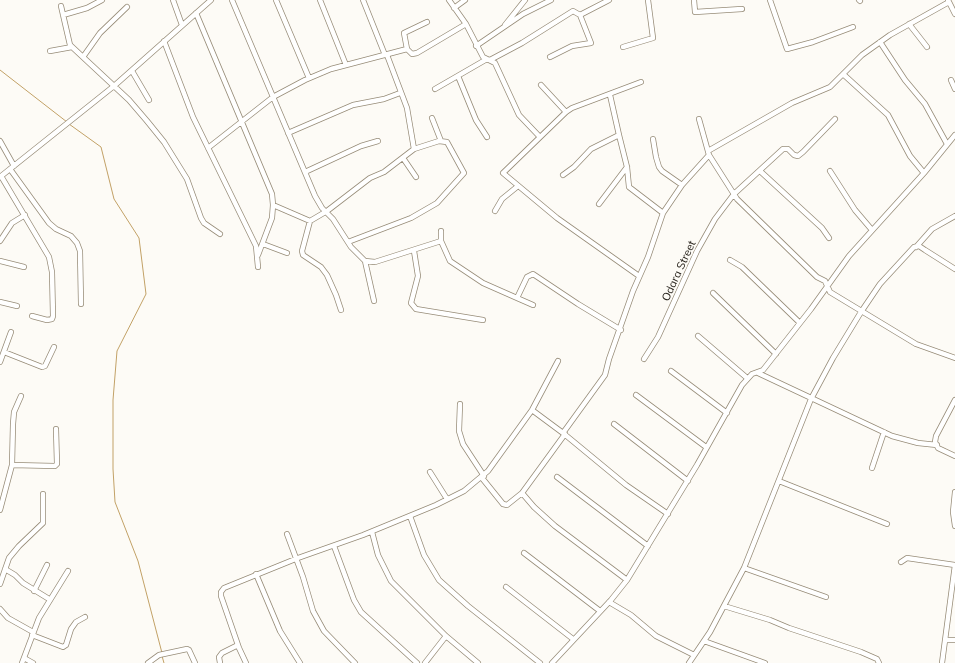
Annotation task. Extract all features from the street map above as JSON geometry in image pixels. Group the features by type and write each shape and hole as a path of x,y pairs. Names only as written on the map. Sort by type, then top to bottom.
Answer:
{"street":[{"path":"63,15 87,8 102,0"},
{"path":"174,0 182,25"},
{"path":"32,316 52,319 52,272 46,249 0,177 132,71 211,0"},
{"path":"232,0 315,196 322,208 327,211 348,242 365,261 374,301"},
{"path":"276,0 309,78"},
{"path":"320,0 346,65"},
{"path":"363,0 406,108 414,149"},
{"path":"449,0 466,24 476,46 489,60 495,63 519,115 539,136"},
{"path":"454,8 465,0"},
{"path":"476,46 494,36 505,26 525,0"},
{"path":"505,26 551,0"},
{"path":"580,15 609,0"},
{"path":"623,47 653,38 648,0"},
{"path":"694,0 694,12 742,9"},
{"path":"770,0 787,49 813,42 853,27"},
{"path":"460,404 459,431 463,444 483,477 503,504 507,505 522,493 605,375 609,359 663,213 682,185 709,153 792,103 830,87 862,56 880,42 948,1 955,14"},
{"path":"61,6 72,47 138,110 164,142 187,179 204,223 220,234"},
{"path":"83,57 100,33 127,7"},
{"path":"435,89 522,44 573,11 580,15 591,43 572,46 550,56"},
{"path":"196,13 240,122 272,194 272,218 258,255"},
{"path":"427,22 404,33 407,49 412,54 417,53 466,24"},
{"path":"909,24 927,47"},
{"path":"164,41 194,117 246,226 258,255 258,267"},
{"path":"880,42 905,80 925,104 948,144"},
{"path":"50,51 72,47"},
{"path":"208,148 273,97 309,78 331,69 407,49"},
{"path":"132,71 149,100"},
{"path":"843,74 888,115 910,156 924,173"},
{"path":"458,76 476,120 486,137"},
{"path":"951,80 955,89"},
{"path":"639,276 557,218 503,173 539,136 572,108 610,95 641,82"},
{"path":"541,85 566,112"},
{"path":"288,133 353,105 384,99 400,93"},
{"path":"610,95 627,167 629,187 663,213"},
{"path":"432,118 441,141"},
{"path":"699,119 709,153 734,194 766,228 817,277 825,281 830,292 916,344 955,358"},
{"name":"Odara Street","path":"644,359 658,338 697,251 715,219 734,194 783,149 788,149 794,155 798,156 835,119"},
{"path":"563,175 574,167 591,149 619,134"},
{"path":"552,663 609,602 627,580 688,481 706,447 747,378 752,374 763,370 827,287 848,256 924,173 955,135"},
{"path":"653,139 659,167 662,171 682,185"},
{"path":"0,141 12,168 48,223 56,229 71,236 80,251 81,304"},
{"path":"305,172 360,146 378,141"},
{"path":"341,310 327,275 321,267 303,255 302,250 310,221 327,211 370,178 384,172 414,149 441,141 447,142 464,173 437,203 411,218 348,242"},
{"path":"403,158 416,177"},
{"path":"599,204 627,167"},
{"path":"760,171 822,228 829,238"},
{"path":"830,171 856,210 872,230"},
{"path":"495,211 502,199 518,186"},
{"path":"273,205 310,221"},
{"path":"0,241 12,224 25,215"},
{"path":"689,663 704,641 744,568 811,399 833,358 880,284 932,229 955,216"},
{"path":"441,231 441,241 450,261 483,283 533,305"},
{"path":"365,261 375,262 414,251 441,241"},
{"path":"263,244 287,253"},
{"path":"916,247 925,250 955,269"},
{"path":"414,251 418,276 411,303 413,307 421,311 483,320"},
{"path":"730,260 742,267 800,323"},
{"path":"0,261 24,267"},
{"path":"517,298 527,277 533,274 621,330"},
{"path":"713,293 776,354"},
{"path":"0,302 17,306"},
{"path":"0,362 12,332"},
{"path":"698,336 747,378"},
{"path":"4,352 42,367 45,366 54,348"},
{"path":"246,663 238,645 221,592 224,588 296,558 372,532 464,491 483,477 532,410 558,361"},
{"path":"671,371 727,413"},
{"path":"758,373 884,432 918,443 937,445"},
{"path":"636,395 706,447"},
{"path":"0,510 12,465 14,412 21,396"},
{"path":"955,400 936,436 935,442 938,448 955,456"},
{"path":"532,410 564,433 626,485 668,514"},
{"path":"614,424 688,481"},
{"path":"12,465 54,466 57,464 56,429"},
{"path":"872,468 884,432"},
{"path":"430,472 447,499"},
{"path":"557,477 648,546"},
{"path":"779,481 887,524"},
{"path":"955,492 953,512 955,526"},
{"path":"522,493 554,526 627,580"},
{"path":"0,584 9,558 43,523 44,494"},
{"path":"410,516 424,555 439,580 468,606 540,663"},
{"path":"372,532 381,562 391,581 446,636 478,663"},
{"path":"287,534 313,611 324,631 355,663"},
{"path":"334,546 354,600 361,612 417,663"},
{"path":"524,553 600,611"},
{"path":"901,562 907,558 955,565 953,600 942,663"},
{"path":"34,591 47,565"},
{"path":"744,568 826,597"},
{"path":"5,569 34,591 49,600"},
{"path":"33,663 23,661 33,633 49,600 68,571"},
{"path":"256,574 280,631 300,663"},
{"path":"506,587 573,639"},
{"path":"609,602 631,615 656,636 694,656"},
{"path":"724,606 770,620 789,628 844,646 877,659 879,663"},
{"path":"0,610 8,618 33,633 63,647 66,646 76,622 85,617"},
{"path":"425,663 446,636"},
{"path":"946,640 955,640"},
{"path":"704,641 765,663"},
{"path":"220,663 219,657 222,653 238,645"},
{"path":"148,663 159,655 189,650 196,663"}],"waterway":[{"path":"0,70 67,122"},
{"path":"69,124 101,147 114,199 139,238 146,294 117,351 113,400 113,469 115,502 138,561 162,653"},
{"path":"162,656 164,663"}]}
